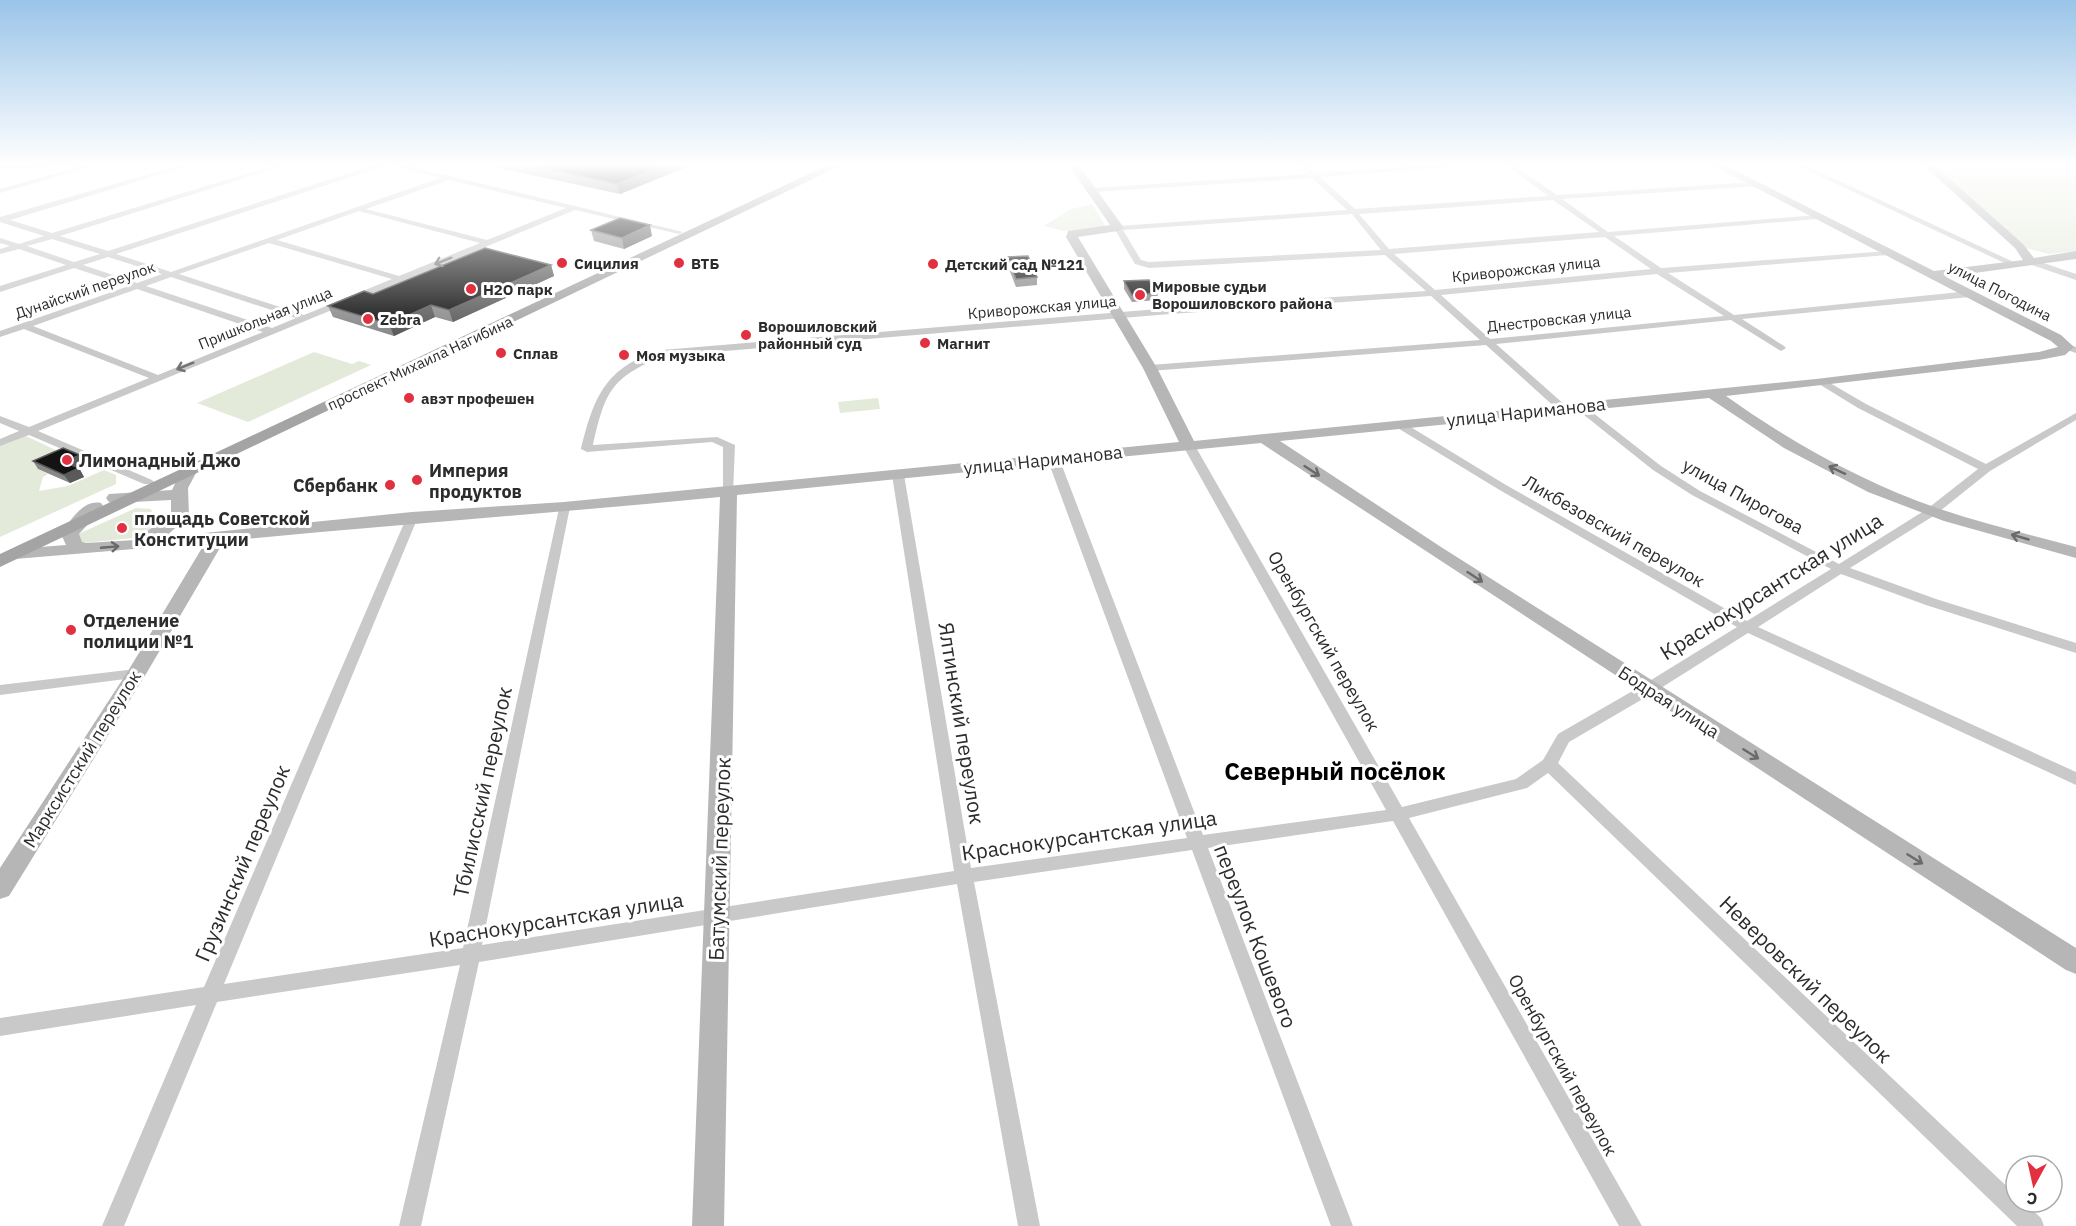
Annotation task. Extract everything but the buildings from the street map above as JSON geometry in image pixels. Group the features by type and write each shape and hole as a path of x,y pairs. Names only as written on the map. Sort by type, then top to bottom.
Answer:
{"main road":[{"name":"проспект Михаила Нагибина","path":"5,555 76,526 702,221"},
{"name":"проспект Михаила Нагибина","path":"5,555 95,507 188,473 718,221"}],"street":[{"path":"8,221 305,318"},
{"path":"0,252 100,221"},
{"path":"0,289 209,221"},
{"name":"Дунайский переулок","path":"0,334 325,221"},
{"path":"403,221 489,243"},
{"name":"Пришкольная улица","path":"0,443 541,221"},
{"path":"634,221 679,232"},
{"path":"1114,221 1138,262 1144,265 1387,252 1761,221"},
{"path":"1118,228 1218,221"},
{"path":"1362,221 1387,252 1562,408"},
{"path":"1587,221 1659,271 1781,348"},
{"name":"улица Погодина","path":"1825,221 2056,338 2071,348"},
{"path":"1925,221 2016,265"},
{"path":"1991,221 2025,252 2029,261 2076,277"},
{"name":"Оренбургский переулок","path":"1118,228 1072,233 1072,237 1150,368 1188,444 1400,814 1631,1226"},
{"path":"0,240 271,332"},
{"path":"269,240 400,279"},
{"name":"Криворожская улица","path":"729,491 729,445 713,439 587,449 598,401 613,380 629,367 662,353 1435,293 1659,271 1888,253"},
{"path":"1931,275 2076,255"},
{"name":"Днестровская улица","path":"1150,368 1487,342 1730,316 1970,294"},
{"path":"25,326 157,378"},
{"name":"улица Нариманова","path":"5,555 135,545 412,517 564,507 1400,425 1823,382 2039,356 2071,348"},
{"path":"1823,382 1862,406 1986,469"},
{"path":"1712,393 1780,441 1880,490 1931,512 2076,553"},
{"name":"улица Пирогова","path":"1579,407 1657,468 1696,493 1840,568 1931,602 2076,648"},
{"name":"Краснокурсантская улица","path":"0,1027 717,917 964,876 1400,814 1521,784 1549,764 1563,738 1648,689 1931,512 1986,469 2076,416"},
{"path":"0,419 150,488 178,496"},
{"name":"Ликбезовский переулок","path":"1400,425 1502,487 1747,627 2076,779"},
{"name":"Бодрая улица","path":"1264,438 1648,689 2076,962"},
{"name":"переулок Кошевого","path":"1053,459 1342,1226"},
{"path":"188,473 178,496 180,516 188,524 218,536"},
{"name":"Ялтинский переулок","path":"898,475 964,876 1029,1226"},
{"name":"Батумский переулок","path":"708,1226 729,491"},
{"path":"85,549 70,540 70,534 95,507"},
{"name":"Тбилисский переулок","path":"410,1226 471,955 564,507"},
{"path":"135,545 160,532 180,516"},
{"name":"Грузинский переулок","path":"113,1226 412,517"},
{"name":"Марксистский переулок","path":"0,889 136,674 218,536"},
{"path":"0,690 136,674"},
{"name":"Неверовский переулок","path":"1549,764 2033,1226"}],"green space":[{"path":"1052,221 1102,221 1106,227 1064,231 1044,226"},
{"path":"1997,221 2076,221 2076,251 2049,254 2026,248"},
{"path":"314,352 352,364 359,361 371,365 248,422 197,403"},
{"path":"878,398 880,409 840,413 838,402"},
{"path":"26,436 68,456 38,469 48,474 43,477 39,491 68,486 104,470 116,475 116,484 0,537 0,444"},
{"path":"136,508 151,509 156,524 143,535 134,538 82,543 76,535"}],"place":[{"name":"Сицилия","path":"562,263"},
{"name":"ВТБ","path":"679,263"},
{"name":"Детский сад №121","path":"933,264"},
{"name":"H2O парк","path":"471,289"},
{"name":"Мировые судьи Ворошиловского района","path":"1140,295"},
{"name":"Zebra","path":"368,319"},
{"name":"Ворошиловский районный суд","path":"746,335"},
{"name":"Магнит","path":"925,343"},
{"name":"Сплав","path":"501,353"},
{"name":"Моя музыка","path":"624,355"},
{"name":"авэт профешен","path":"409,398"},
{"name":"Лимонадный Джо","path":"67,460"},
{"name":"Империя продуктов","path":"417,480"},
{"name":"Сбербанк","path":"390,485"},
{"name":"площадь Советской Конституции","path":"122,528"},
{"name":"Отделение полиции №1","path":"71,630"}],"district":[{"name":"Северный посёлок","path":"1335,771"}]}
